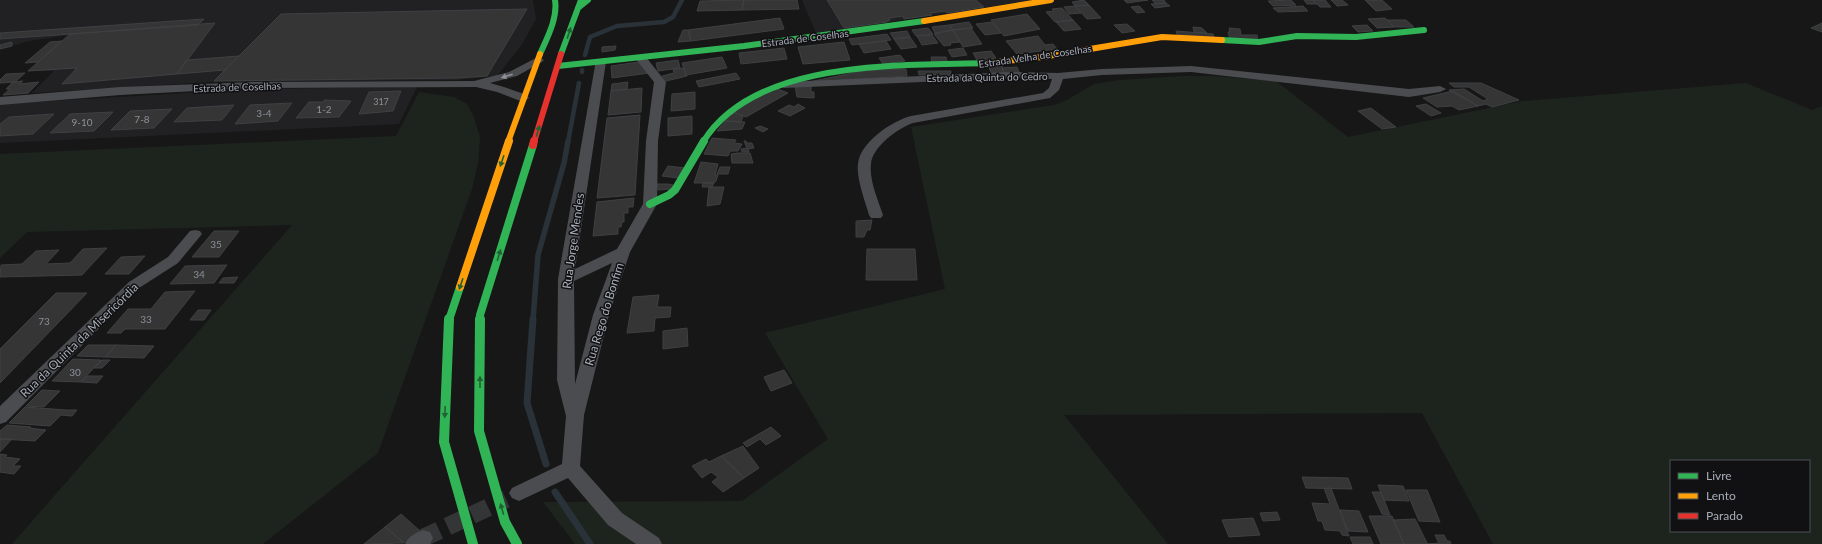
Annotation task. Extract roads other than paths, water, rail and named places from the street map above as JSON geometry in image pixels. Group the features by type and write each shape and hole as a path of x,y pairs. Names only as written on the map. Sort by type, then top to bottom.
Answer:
{"main road":[{"path":"473,544 444,442 449,320 523,98 555,14 557,5 555,0"},
{"path":"517,544 506,522 480,431 480,315 570,29 580,4 588,0"},
{"name":"Estrada de Coselhas","path":"558,66 641,58 939,20 1051,0"},
{"name":"Estrada Velha de Coselhas","path":"650,204 674,192 718,122 733,108 752,96 778,85 822,74 855,69 992,63 1042,57 1162,36 1259,42 1297,36 1356,37 1424,30"}],"street":[{"name":"Rua Rego do Bonfim","path":"575,416 601,315 623,252 650,204 652,141 660,82 641,58"},
{"name":"Estrada de Coselhas","path":"474,84 513,74 538,60"},
{"name":"Rua Jorge Mendes","path":"571,468 575,416 565,380 566,279 600,62"},
{"path":"1058,76 1109,71 1191,69 1409,93 1440,89"},
{"name":"Estrada da Quinta do Cedro","path":"778,85 1014,75 1058,76 1056,88 1053,92 1046,96 919,118 904,122 892,130 879,140 869,152 864,163 871,201 876,215"},
{"name":"Estrada de Coselhas","path":"0,101 120,91 254,85 474,84 500,88 523,98"},
{"name":"Rua da Quinta da Misericórdia","path":"0,417 134,285 173,260 195,234"},
{"path":"566,279 623,252"},
{"path":"519,493 571,468 615,519 652,544"}],"waterway":[{"path":"585,55 590,37 617,26 664,22 673,17 682,0"},
{"path":"568,142 579,83"},
{"path":"533,320 538,255 564,163 568,141"},
{"path":"533,319 527,403 546,464"},
{"path":"555,492 590,544"}],"tunnel":[{"path":"423,538 506,499"}]}
